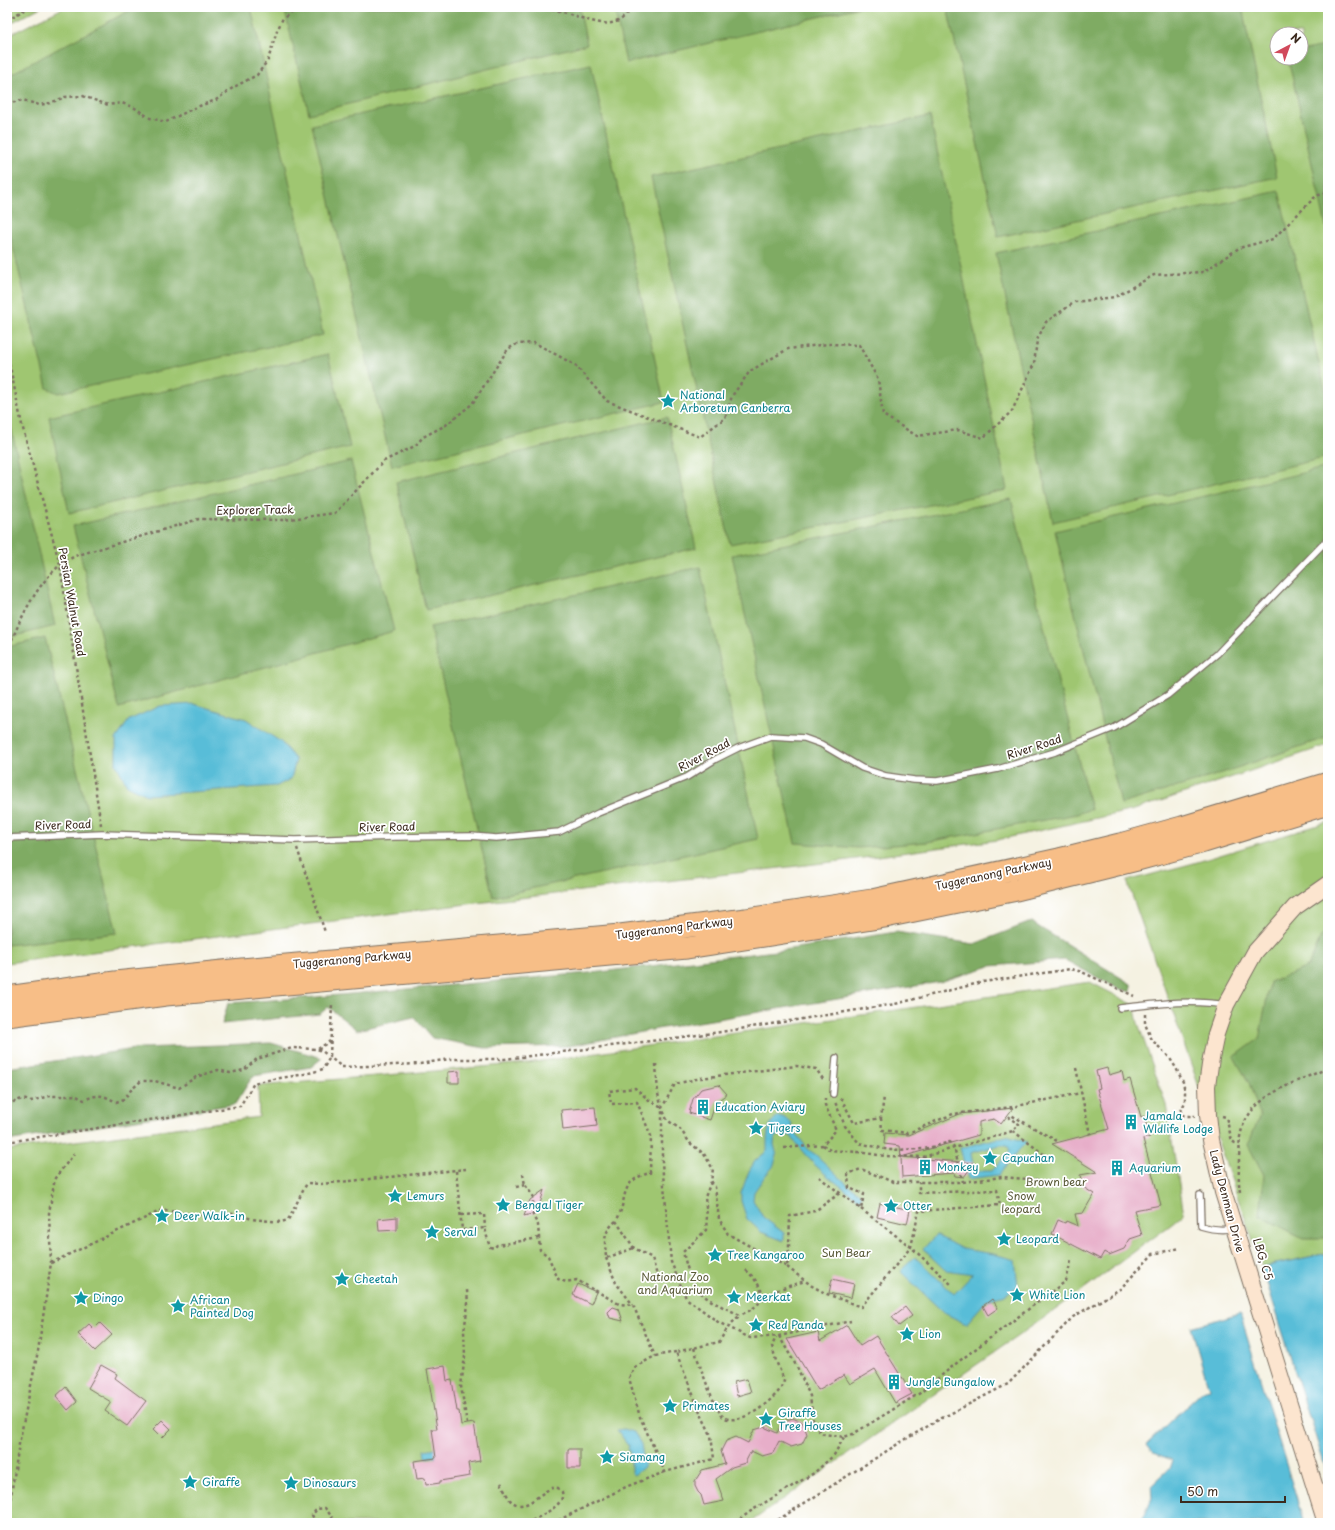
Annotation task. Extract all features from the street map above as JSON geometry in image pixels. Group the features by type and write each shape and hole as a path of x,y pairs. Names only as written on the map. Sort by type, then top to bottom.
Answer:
{"highway":[{"name":"Tuggeranong Parkway","path":"7,997 115,982 242,969 620,935 746,919 872,900 1051,861 1112,846 1189,825 1328,783"},
{"name":"Tuggeranong Parkway","path":"7,1016 166,995 679,949 885,917 1012,891 1137,860 1204,842 1328,804"}],"street":[{"name":"Lady Denman Drive","path":"1326,1523 1233,1228 1219,1178 1211,1140 1208,1116 1207,1086 1216,1034 1226,1005 1255,952 1296,907 1328,884"}],"lane":[{"name":"River Road","path":"7,838 102,834 295,840 470,836 496,838 559,832 604,811 687,777 723,756 755,741 771,736 804,738 821,744 862,768 886,776 914,780 937,781 998,769 1055,752 1114,728 1168,695 1217,654 1328,539"},
{"path":"1120,1008 1170,1002 1208,1002 1226,1005"},
{"path":"833,1094 836,1058"},
{"path":"1200,1195 1200,1226 1211,1229 1233,1228"}],"path":[{"path":"7,20 29,7"},
{"path":"7,104 23,100 39,105 50,103 65,97 83,96 108,105 122,103 135,108 150,118 166,122 194,108 216,100 234,87 258,76 268,60 277,31 283,18 302,7"},
{"path":"528,7 537,10 559,11 603,24 619,21 628,12 630,7"},
{"name":"Explorer Track","path":"7,651 20,622 40,585 60,565 76,556 199,519 283,520 334,512 384,461 415,446 423,437 446,425 472,404 508,349 517,344 534,343 575,365 607,401 700,437 724,418 732,396 750,371 756,367 788,349 828,344 859,345 878,379 883,415 917,436 958,430 983,438 1012,411 1034,364 1037,340 1046,322 1075,302 1115,297 1154,275 1203,272 1239,248 1273,239 1316,196 1328,192"},
{"name":"Persian Walnut Road","path":"7,352 22,425 60,565 102,834"},
{"path":"295,840 325,932"},
{"path":"7,1102 22,1099 31,1101 49,1096 75,1095 84,1100 94,1096 105,1096 116,1102 124,1099 141,1081 154,1081 178,1088 196,1077 218,1070 230,1073 244,1070 258,1059 292,1048 317,1049 330,1056 342,1067 420,1064 449,1059 505,1059 721,1032 895,1004 983,982 1071,969 1082,972 1151,1004"},
{"path":"7,1142 240,1106 254,1084 269,1079 307,1074 323,1069 330,1056 332,1003"},
{"path":"1144,1005 1145,1024 1152,1040 1168,1057 1176,1068 1183,1082 1185,1102 1181,1111 1182,1115 1191,1117 1226,1117 1230,1138 1235,1143 1240,1144"},
{"path":"317,1049 330,1042"},
{"path":"656,1064 658,1094 667,1120 680,1129 690,1143 704,1154 713,1169 711,1181 705,1197 707,1216 706,1230 683,1252 688,1273 696,1289 703,1296 740,1315"},
{"path":"824,1084 823,1078 816,1069 796,1066 701,1078 675,1084 662,1108 662,1163 671,1262 686,1298 718,1322 750,1338 778,1337 851,1321"},
{"path":"1076,1068 1090,1134"},
{"path":"1241,1196 1238,1182 1240,1136 1253,1110 1263,1099 1275,1091 1328,1068"},
{"path":"654,1356 633,1305 616,1283 606,1258 604,1236 610,1226 620,1215 626,1188 640,1175 650,1173 651,1136 637,1102 611,1104 609,1091 635,1088 649,1100 662,1108"},
{"path":"824,1091 825,1105 836,1130 824,1145"},
{"path":"884,1097 881,1118 882,1130 908,1133 953,1114 1012,1107 1081,1093"},
{"path":"881,1118 854,1123 839,1094 833,1094 836,1107 845,1126 859,1143 889,1150 924,1149 950,1142 954,1147 963,1182"},
{"path":"784,1148 824,1145 830,1150 885,1156 923,1157 954,1147 1013,1132 1019,1124 1009,1118 1011,1114 1057,1141"},
{"path":"1013,1132 1050,1159"},
{"path":"10,1523 8,1508 19,1444 38,1351 51,1263 49,1213 55,1178 74,1154"},
{"path":"51,1263 162,1210 197,1215 224,1215 239,1212 251,1219 281,1222 288,1220 307,1182 321,1184 466,1169"},
{"path":"861,1209 864,1194 849,1188 848,1174 861,1169 893,1182 963,1182 1002,1177 1040,1180"},
{"path":"456,1171 462,1230 486,1228"},
{"path":"523,1174 525,1185 533,1196 533,1216 538,1225 540,1250 548,1256 558,1279 566,1282 577,1280 619,1304 633,1305"},
{"path":"819,1177 911,1247 952,1285"},
{"path":"711,1181 715,1187 719,1219 728,1234 787,1267 805,1281 827,1294 861,1307 911,1247 919,1211 1000,1205 997,1190 919,1194 919,1182"},
{"path":"516,1187 525,1185"},
{"path":"787,1267 790,1216 815,1211 840,1193"},
{"path":"461,1215 484,1214 490,1247 494,1248 497,1245 539,1238"},
{"path":"616,1221 634,1248 652,1258 658,1279"},
{"path":"606,1258 634,1248"},
{"path":"773,1523 901,1442 940,1419 1008,1384 1072,1317 1120,1288 1153,1254 1180,1248"},
{"path":"778,1337 797,1367 810,1396 813,1420 819,1431 824,1434 844,1437 853,1434 920,1393 958,1362 1066,1281 1071,1261"},
{"path":"746,1270 756,1280 764,1299"},
{"path":"665,1472 640,1417 628,1378 635,1367 654,1356 719,1342 728,1327 740,1315 753,1309 764,1299 778,1290 805,1281"},
{"path":"467,1424 461,1386 465,1356 464,1331 468,1305 468,1290"},
{"path":"694,1348 717,1410 725,1418 731,1419 752,1414 765,1405 781,1388 784,1380 776,1361 772,1346 778,1337"},
{"path":"553,1523 628,1486 665,1472 714,1459 711,1435 676,1352"},
{"path":"735,1523 751,1511 814,1473 834,1455 844,1437"},
{"path":"501,1483 510,1499 520,1504 526,1504 550,1488 558,1488 562,1492 562,1498 558,1504 528,1523"},
{"path":"316,1523 312,1515 317,1509 325,1508 332,1517 333,1523"}],"green space":[{"path":"7,7 41,7 7,25"},
{"name":"National Arboretum Canberra","path":"65,7 1328,7 1328,745 1134,810 997,840 841,861 459,905 7,963 7,36"},
{"path":"136,7 251,7 323,335 58,393 47,388 7,222 7,76"},
{"path":"284,7 579,7 587,44 309,114"},
{"path":"614,7 860,7 626,63"},
{"path":"947,7 1242,7 1277,177 998,237"},
{"path":"1328,45 1328,235 1290,66 1309,66 1309,49"},
{"path":"591,64 664,402 392,466 312,125"},
{"path":"930,116 1007,490 730,544 651,177"},
{"path":"1279,191 1328,402 1328,457 1053,522 996,253"},
{"path":"328,354 350,447 69,513 49,417"},
{"path":"7,409 55,626 7,638"},
{"path":"667,417 696,548 426,610 396,482"},
{"path":"351,461 394,631 119,708 73,526"},
{"path":"1328,467 1328,737 1201,780 1121,804 1055,531"},
{"path":"1011,499 1091,809 1077,814 927,842 859,848 795,843 732,555"},
{"path":"700,567 758,839 493,897 430,627"},
{"path":"45,638 117,933 7,945 7,647"},
{"path":"1328,822 1328,1253 1262,1267 1127,881 1194,863"},
{"path":"1031,922 1131,984 1131,992 1117,988 1065,960 990,966 940,982 657,1029 569,1046 485,1048 432,1038 414,1017 357,1030 328,1007 320,1014 222,1024 228,1003 317,997 600,972 784,950 896,932 974,944"},
{"path":"1328,929 1328,1238 1303,1238 1260,1216 1264,1175 1248,1145 1260,1115 1249,1083 1234,1057 1259,1039 1270,982 1308,967 1321,936"},
{"name":"National Zoo and Aquarium","path":"1090,982 1134,1005 1138,1023 1166,1105 1184,1214 1051,1313 749,1523 7,1523 7,1150 259,1117 258,1086 528,1063"},
{"path":"271,1043 322,1058 311,1067 253,1076 235,1104 7,1141 7,1068 141,1048"}],"water":[{"path":"194,704 246,719 281,742 296,760 291,779 277,786 147,795 127,785 116,764 116,739 129,720 160,706"},
{"path":"778,1116 783,1117 792,1123 791,1127 808,1149 846,1183 862,1195 860,1200 831,1179 805,1155 791,1136 782,1134 775,1138 774,1144 777,1156 773,1167 754,1192 753,1200 763,1217 784,1233 784,1241 761,1232 747,1219 741,1201 741,1193 749,1171 755,1161 767,1151 767,1136 769,1127"},
{"path":"1006,1136 1027,1142 999,1175 968,1179 960,1148","holes":["1000,1145 1007,1145 1010,1151 992,1171 974,1171 971,1153"]},
{"path":"936,1235 962,1249 994,1254 1015,1260 1018,1286 1005,1295 987,1300 966,1324 944,1313 900,1271 915,1257 954,1294 973,1274 945,1270 923,1249"},
{"path":"1328,1253 1328,1476 1262,1267"},
{"path":"1240,1313 1304,1523 1132,1523 1144,1516 1152,1498 1151,1486 1169,1469 1172,1460 1154,1453 1147,1444 1203,1391 1209,1389 1191,1327"},
{"path":"624,1429 634,1432 641,1444 643,1456 645,1458 644,1467 634,1475 631,1473 631,1456 628,1449 629,1446 617,1430"},
{"path":"443,1447 445,1455 425,1458 424,1450"}],"building":[{"path":"1107,1068 1109,1075 1122,1071 1124,1081 1130,1079 1141,1117 1144,1116 1150,1137 1143,1139 1161,1205 1134,1210 1142,1235 1130,1239 1124,1249 1109,1255 1104,1252 1100,1259 1052,1234 1058,1220 1065,1223 1066,1221 1078,1226 1075,1214 1083,1213 1094,1194 1083,1187 1080,1175 1097,1172 1052,1144 1109,1129 1097,1089 1100,1088 1096,1071"},
{"path":"459,1071 459,1083 448,1083 448,1072"},
{"name":"Education Aviary","path":"719,1085 727,1094 716,1102 710,1120 689,1113 693,1099 701,1089"},
{"path":"595,1107 597,1126 563,1130 561,1110"},
{"path":"1013,1108 1001,1124 994,1119 979,1122 979,1135 901,1157 900,1146 884,1144 885,1133 909,1135 960,1114"},
{"name":"Monkey","path":"901,1157 974,1163 964,1177 955,1176 954,1173 902,1177"},
{"path":"544,1190 538,1211 524,1216 530,1200"},
{"path":"880,1203 910,1210 907,1224 877,1217"},
{"path":"397,1217 397,1230 379,1231 378,1219"},
{"path":"832,1279 854,1284 851,1298 829,1293"},
{"path":"578,1284 596,1292 591,1304 573,1295"},
{"path":"992,1299 998,1308 988,1315 983,1306"},
{"path":"613,1307 619,1309 623,1321 610,1318 608,1312"},
{"path":"905,1307 912,1316 899,1326 892,1317"},
{"path":"100,1323 112,1335 95,1351 78,1334 89,1324 94,1329"},
{"path":"847,1325 860,1346 876,1336 912,1394 895,1403 875,1369 850,1384 844,1375 818,1390 787,1339 818,1332 820,1341"},
{"path":"101,1365 117,1374 115,1378 146,1401 127,1426 105,1411 111,1402 88,1388"},
{"path":"445,1366 447,1381 452,1380 461,1425 474,1423 480,1461 468,1463 470,1476 426,1485 425,1478 417,1479 414,1461 436,1458 432,1429 437,1429 427,1369"},
{"path":"747,1379 751,1392 737,1396 734,1382"},
{"path":"66,1387 77,1402 68,1410 56,1396"},
{"path":"793,1418 803,1423 807,1434 802,1444 791,1447 779,1441 773,1453 762,1456 751,1451 745,1463 732,1467 716,1479 724,1501 704,1505 701,1495 695,1486 695,1481 702,1470 725,1464 721,1451 726,1441 736,1437 748,1443 754,1430 764,1427 777,1433 783,1421"},
{"path":"162,1420 171,1429 162,1438 153,1429"},
{"path":"568,1449 580,1449 580,1468 568,1468"}],"place":[{"name":"National Arboretum Canberra","path":"668,401"},
{"name":"Education Aviary","path":"703,1107"},
{"name":"Jamala Wldlife Lodge","path":"1131,1122"},
{"name":"Tigers","path":"756,1128"},
{"name":"Capuchan","path":"990,1158"},
{"name":"Monkey","path":"925,1167"},
{"name":"Aquarium","path":"1117,1168"},
{"name":"Lemurs","path":"395,1196"},
{"name":"Bengal Tiger","path":"503,1205"},
{"name":"Otter","path":"891,1206"},
{"name":"Deer Walk-in","path":"162,1216"},
{"name":"Serval","path":"432,1232"},
{"name":"Leopard","path":"1004,1239"},
{"name":"Tree Kangaroo","path":"715,1255"},
{"name":"Cheetah","path":"342,1279"},
{"name":"White Lion","path":"1017,1295"},
{"name":"Meerkat","path":"734,1297"},
{"name":"Dingo","path":"81,1298"},
{"name":"African Painted Dog","path":"178,1306"},
{"name":"Red Panda","path":"756,1325"},
{"name":"Lion","path":"907,1334"},
{"name":"Jungle Bungalow","path":"894,1382"},
{"name":"Primates","path":"670,1406"},
{"name":"Giraffe Tree Houses","path":"766,1419"},
{"name":"Siamang","path":"607,1457"},
{"name":"Giraffe","path":"190,1482"},
{"name":"Dinosaurs","path":"291,1483"}],"park label":[{"name":"Brown bear","path":"1056,1182"},
{"name":"Snow leopard","path":"1021,1202"},
{"name":"Sun Bear","path":"846,1253"}]}
